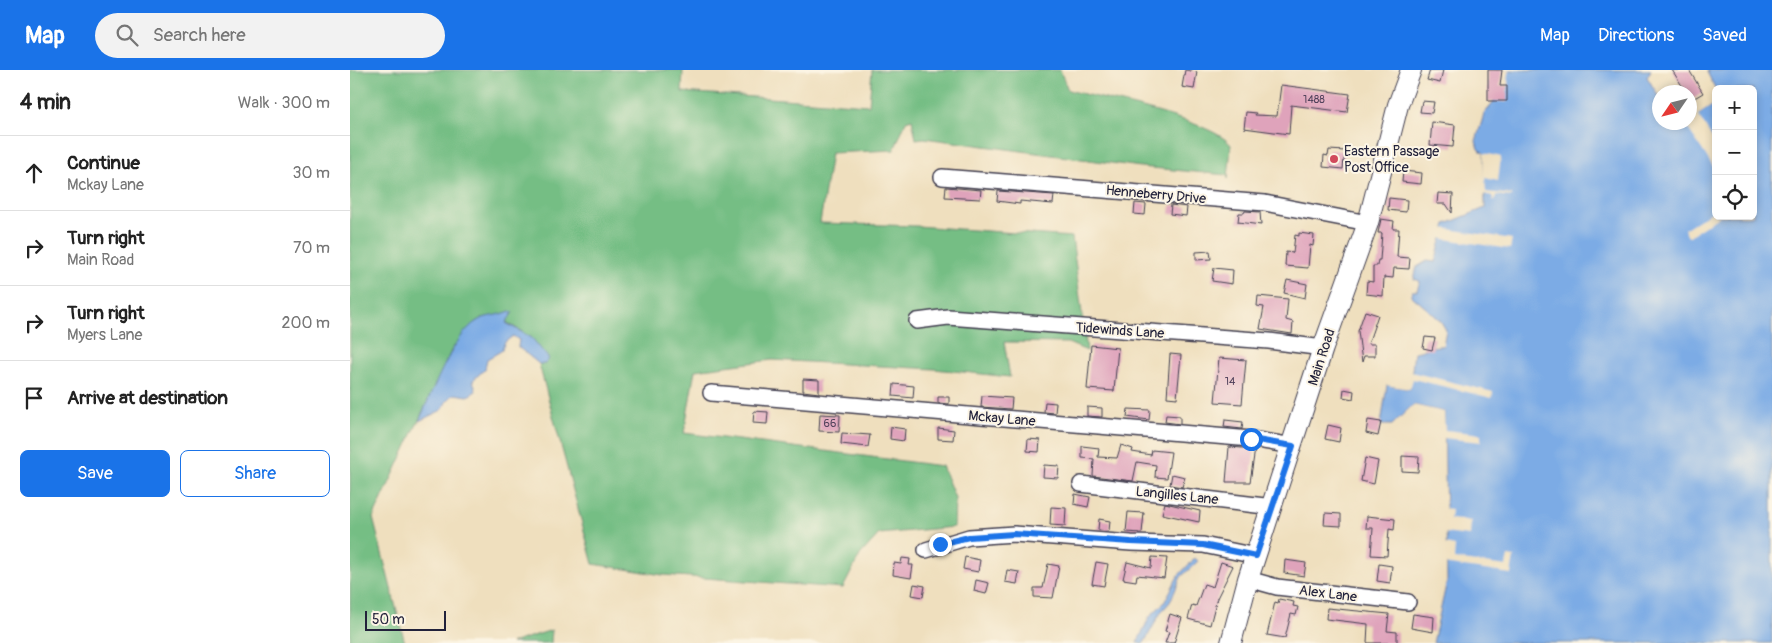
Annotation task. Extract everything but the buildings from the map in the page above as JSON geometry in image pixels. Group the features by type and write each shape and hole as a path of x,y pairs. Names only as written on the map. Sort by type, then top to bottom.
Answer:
{"main road":[{"name":"Main Road","path":"1231,643 1248,579 1293,446 1323,348 1368,223 1398,105 1411,70"}],"street":[{"name":"Henneberry Drive","path":"942,177 1265,202 1368,223"},
{"name":"Tidewinds Lane","path":"917,321 948,317 1270,341 1323,348"},
{"name":"Mckay Lane","path":"711,393 1251,439 1293,446"},
{"name":"Langilles Lane","path":"1081,484 1273,506"},
{"path":"926,550 969,537 1014,534 1203,545 1256,556"},
{"name":"Alex Lane","path":"1248,579 1285,588 1408,602"}],"green space":[{"path":"350,70 683,70 682,92 869,105 872,70 1060,70 1068,90 1180,119 1220,136 1231,145 1228,179 1227,175 1141,167 924,138 916,139 912,119 906,121 894,150 831,153 820,223 917,226 1072,237 1087,351 1068,343 1004,342 1010,377 934,369 772,360 695,370 684,433 942,466 955,498 954,527 879,534 860,555 843,588 663,575 593,564 539,364 545,364 532,338 506,322 510,311 482,318 474,323 452,349 373,518 405,643 350,643"},
{"path":"552,630 551,643 511,643"}],"water":[{"path":"1496,70 1651,70 1647,77 1652,85 1652,130 1697,130 1697,115 1712,106 1712,220 1757,220 1757,85 1714,85 1707,72 1708,70 1772,70 1772,643 1433,643 1447,581 1444,412 1413,405 1392,425 1381,425 1387,385 1410,389 1414,352 1435,346 1443,346 1446,330 1440,320 1412,296 1412,291 1417,291 1420,281 1414,279 1417,267 1427,261 1435,262 1446,224 1485,208 1484,153 1478,149 1476,141 1484,114 1495,101"},
{"path":"510,311 513,312 506,323 532,338 549,359 545,364 539,364 518,347 519,340 513,336 505,342 501,351 487,359 485,369 473,380 476,391 468,396 454,394 446,402 442,410 419,421 451,352 468,328 481,319"},
{"path":"1195,558 1198,561 1181,577 1170,602 1161,612 1144,643 1137,643 1150,616 1164,603 1178,576"}],"pier":[{"path":"1493,70 1509,70 1507,102 1491,101"},
{"path":"1712,103 1712,106 1698,115 1712,138 1712,165 1689,130 1697,130 1697,113"},
{"path":"1484,153 1501,157 1498,181 1485,178 1486,192 1512,195 1512,197 1496,195 1495,201 1493,196 1483,194"},
{"path":"1712,212 1712,220 1714,220 1688,237 1684,229"},
{"path":"1442,228 1512,239 1510,249 1439,238"},
{"path":"1411,372 1493,392 1492,398 1413,379 1410,389 1385,385 1387,383 1409,386"},
{"path":"1413,405 1444,412 1445,430 1481,434 1481,442 1444,438 1442,447 1441,414 1414,407 1395,426 1395,423"},
{"path":"1443,508 1451,509 1450,519 1471,521 1470,536 1444,533"},
{"path":"1444,544 1455,546 1454,559 1506,566 1508,556 1514,557 1511,574 1444,564"}],"place":[{"name":"Eastern Passage Post Office","path":"1334,159"}],"route":[{"path":"940,544 983,535 1014,534 1203,545 1256,556 1293,446 1251,439"}]}
